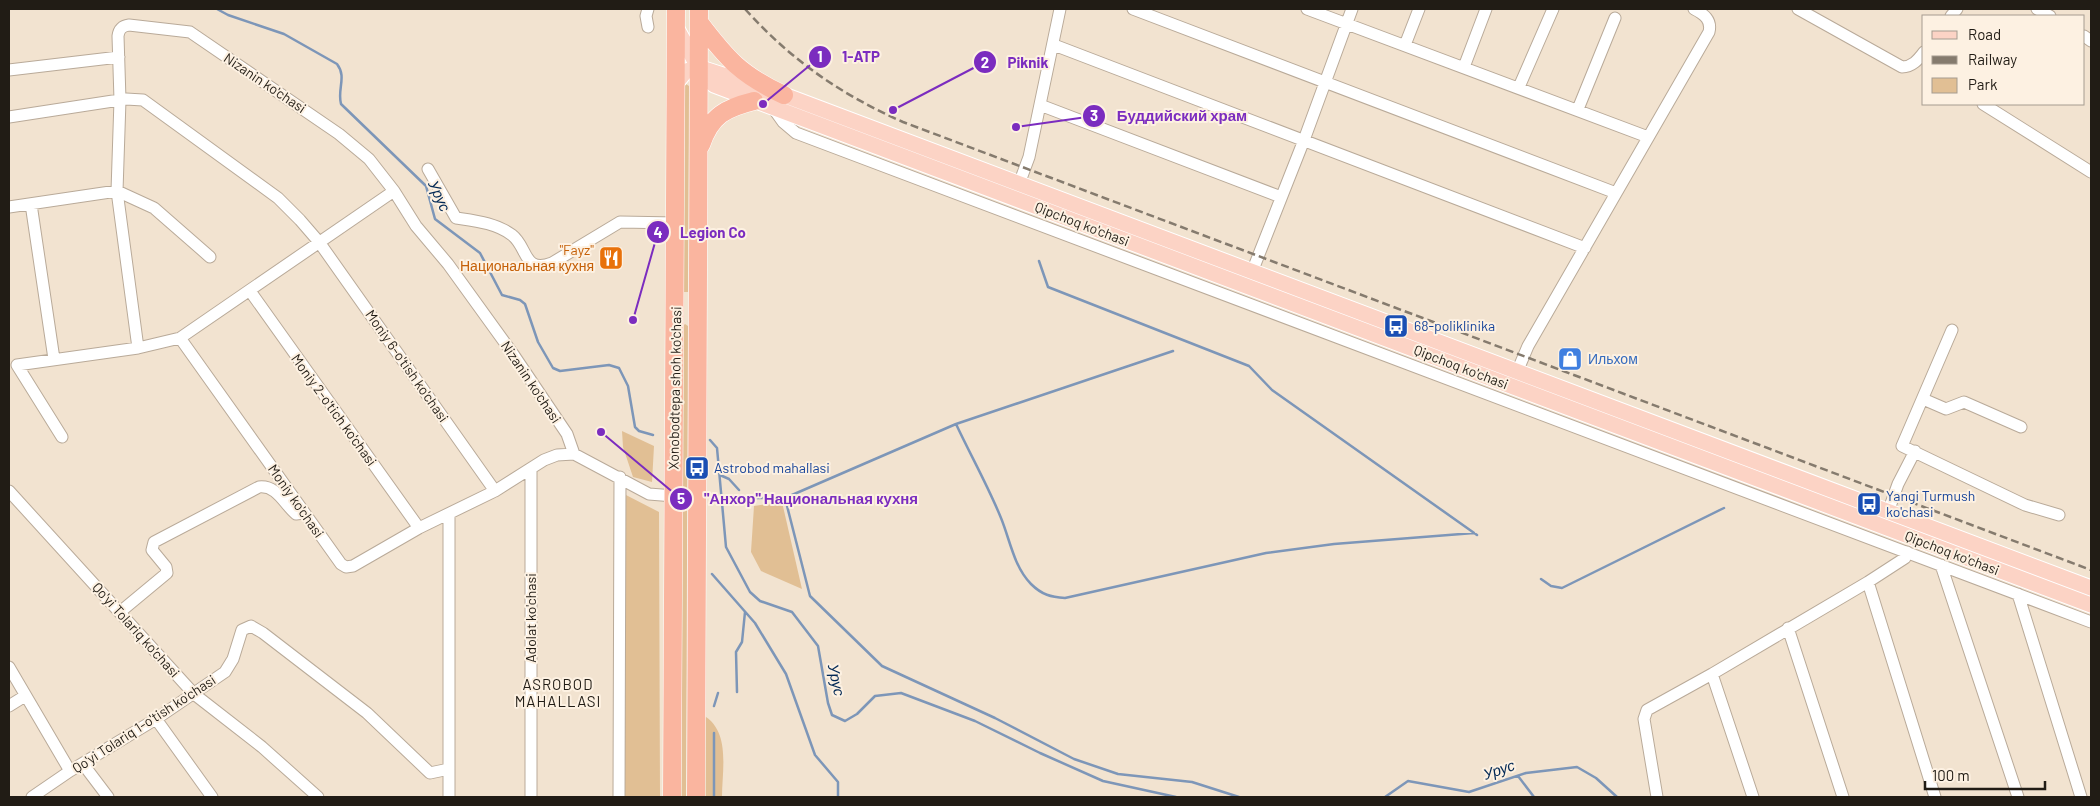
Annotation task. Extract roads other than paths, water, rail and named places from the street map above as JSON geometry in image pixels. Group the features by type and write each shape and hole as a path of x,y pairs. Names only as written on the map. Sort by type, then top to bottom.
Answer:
{"highway":[{"name":"Xonobodtepa shoh ko'chasi","path":"672,797 676,318 676,9"},
{"name":"Xonobodtepa shoh ko'chasi","path":"696,797 699,20"},
{"path":"699,20 721,52 738,69 779,102"},
{"path":"698,155 704,135 715,119 729,108 754,101"},
{"path":"676,318 680,313 686,311 692,313 697,318"}],"main road":[{"path":"676,29 699,20"},
{"name":"Qipchoq ko'chasi","path":"676,29 705,78 714,85 754,101 779,102 1004,178 2091,588"},
{"path":"677,82 686,71 698,67"},
{"name":"Qipchoq ko'chasi","path":"698,67 999,193 2091,605"},
{"path":"999,193 1004,178"}],"street":[{"path":"648,9 646,16 648,27"},
{"path":"1019,184 1028,157 1054,45 1060,9"},
{"path":"1134,9 1616,193"},
{"path":"1307,9 1578,109 1648,137"},
{"path":"1252,272 1304,140 1352,9"},
{"path":"1405,45 1419,9"},
{"path":"1464,67 1486,9"},
{"path":"1519,87 1553,9"},
{"path":"1518,372 1528,346 1709,32 1710,27 1707,18 1694,9"},
{"path":"1798,9 1902,67 1920,64"},
{"path":"2037,9 2048,15"},
{"path":"1578,109 1616,18"},
{"name":"Nizanin ko'chasi","path":"120,57 118,36 119,30 123,25 190,32 339,134 369,159 394,191 416,226 448,264 513,354 567,434 574,454"},
{"path":"1054,45 1585,248"},
{"path":"9,70 120,57 117,191 138,348"},
{"name":"Moniy 6-o'tish ko'chasi","path":"9,116 126,98 143,100 278,198 319,242 495,491"},
{"path":"779,102 783,122 796,133 2091,622"},
{"path":"1040,105 1281,197"},
{"path":"1985,105 2091,172"},
{"path":"428,169 456,218 487,222 514,236 530,262 535,264 546,265 552,263 620,222 676,223"},
{"path":"9,207 117,191 154,208 210,257"},
{"path":"62,437 17,365 138,348 180,338 250,292 394,191"},
{"path":"31,204 54,359"},
{"name":"Moniy 2-o'tich ko'chasi","path":"250,292 419,528"},
{"path":"1952,330 1902,446 2025,505 2059,514"},
{"name":"Moniy ko'chasi","path":"180,338 304,513 341,564 346,567 354,566 419,528 495,491 550,457 574,454"},
{"path":"1922,399 1946,409 1964,402 2021,427"},
{"path":"1888,512 1898,484 1915,451"},
{"path":"574,454 649,494 674,496"},
{"name":"Adolat ko'chasi","path":"531,469 531,797"},
{"path":"619,797 620,477"},
{"path":"120,612 167,572 166,567 152,550 154,542 259,487 273,490 296,514 304,513"},
{"name":"Qo'yi Tolariq ko'chasi","path":"9,490 194,694 262,746 318,797"},
{"path":"449,514 449,797"},
{"path":"1657,797 1645,723 1645,712 1868,582 1905,558 1907,552"},
{"path":"1941,565 2018,797"},
{"path":"1868,582 1935,797"},
{"path":"2018,594 2081,797"},
{"name":"Qo'yi Tolariq 1-o'tish ko'chasi","path":"32,797 70,771 194,694 225,672 233,658 242,630 251,626 263,633 367,713 430,773 449,769"},
{"path":"1788,628 1842,797"},
{"path":"9,667 70,771"},
{"path":"1712,674 1753,797"},
{"path":"9,706 25,696"},
{"path":"156,718 212,797"},
{"path":"83,764 108,797"}],"waterway":[{"name":"Урус","path":"217,9 228,15 284,34 337,64 342,78 341,104 426,186 435,219 480,253 502,295 520,300 525,304 538,342 553,368 560,371 609,365 619,368 628,386 635,427 639,431 653,435"},
{"path":"1039,261 1048,287 1249,366 1272,390 1477,535"},
{"path":"750,498 785,498 956,424 1173,351"},
{"path":"956,424 996,506 1020,570 1035,588 1051,596 1065,598 1266,553 1334,544 1474,533"},
{"name":"Урус","path":"710,440 717,448 726,547 750,592 760,601 792,612 818,646 828,703 832,715 845,721 857,714 875,696 901,693 975,721 1103,781 1176,797"},
{"path":"720,475 729,479 739,490"},
{"path":"785,498 810,596 882,666 995,718 1074,759 1118,774 1192,782 1239,797"},
{"path":"1541,579 1551,586 1562,588 1724,508"},
{"path":"712,574 755,623 786,674 815,755 838,782 838,797"},
{"path":"737,692 736,652 742,642 745,612"},
{"path":"714,706 718,693"},
{"path":"714,733 714,797"},
{"name":"Урус","path":"1385,797 1408,781 1469,792 1526,773 1577,767 1596,778 1617,797"},
{"path":"1518,776 1534,797"}],"railway":[{"path":"745,9 780,44 818,74 858,100 903,122 2091,570"}],"place":[{"name":"1-ATP","path":"763,104"},
{"name":"Piknik","path":"893,110"},
{"name":"Буддийский храм","path":"1016,127"},
{"name":"\"Fayz\" Национальная кухня","path":"611,258"},
{"name":"Legion Co","path":"633,320"},
{"name":"68-poliklinika","path":"1396,326"},
{"name":"Ильхом","path":"1570,359"},
{"name":"\"Анхор\" Национальная кухня","path":"601,432"},
{"name":"Astrobod mahallasi","path":"697,468"},
{"name":"Yangi Turmush ko'chasi","path":"1869,504"}],"district":[{"name":"ASROBOD MAHALLASI","path":"558,694"}]}
